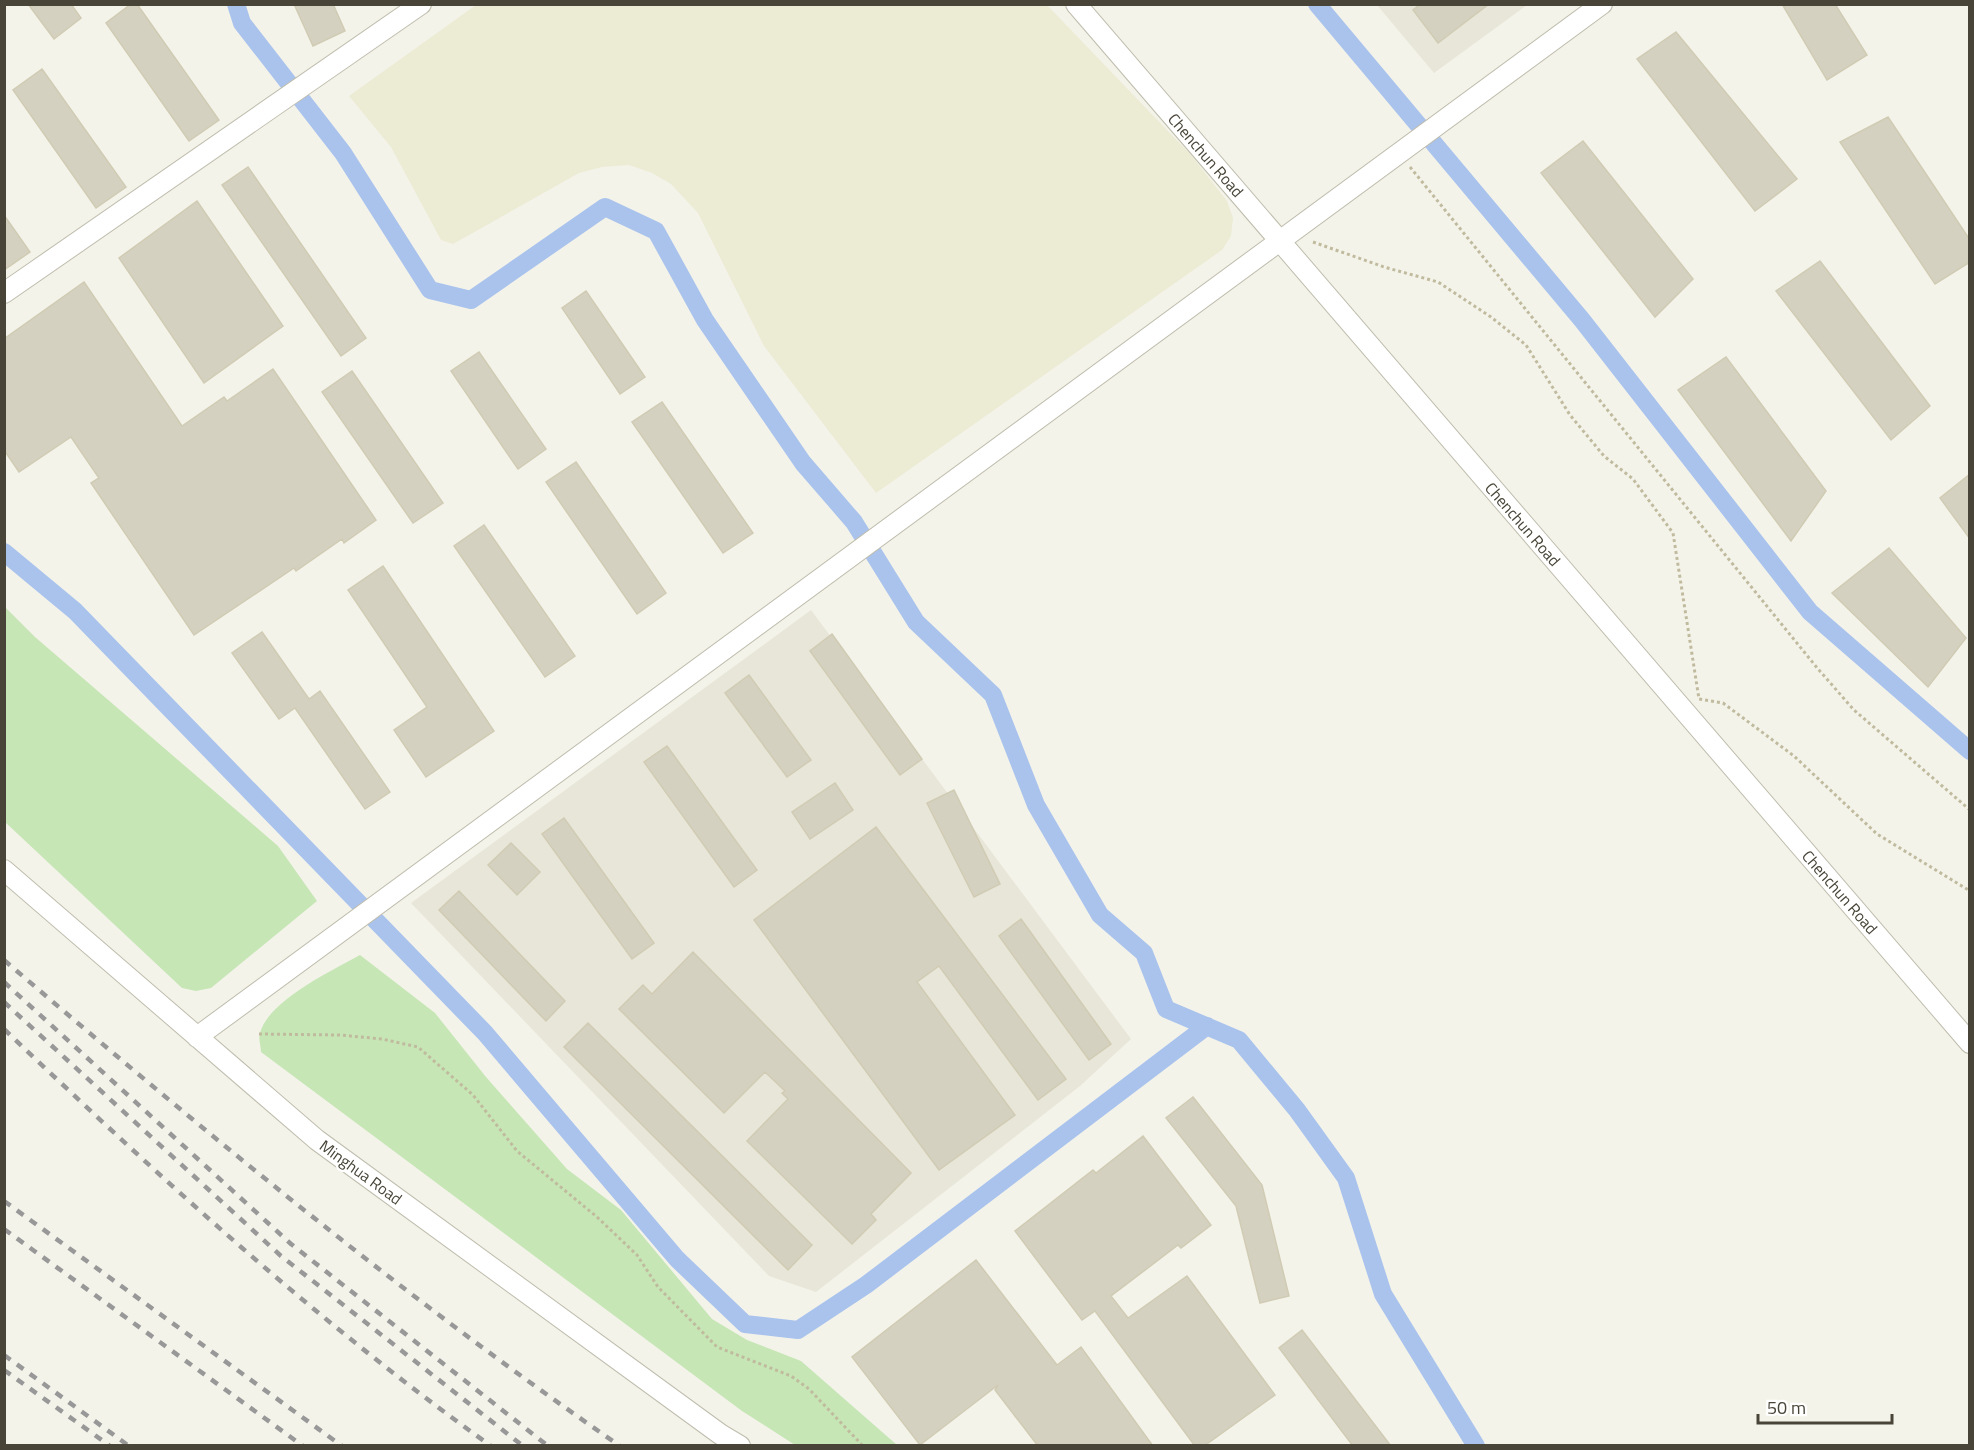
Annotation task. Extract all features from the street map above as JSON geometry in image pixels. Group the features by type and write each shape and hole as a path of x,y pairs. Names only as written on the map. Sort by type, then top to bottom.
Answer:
{"street":[{"path":"4,293 421,4"},
{"name":"Chenchun Road","path":"1076,4 1970,1043"},
{"path":"198,1037 1602,4"},
{"name":"Minghua Road","path":"4,870 317,1140 720,1434 740,1446"}],"path":[{"path":"1410,167 1818,669 1854,710 1970,810"},
{"path":"1313,242 1384,267 1438,282 1491,317 1526,345 1570,415 1604,456 1633,479 1673,533 1699,699 1723,703 1794,756 1877,834 1970,891"},
{"path":"259,1034 340,1035 382,1039 418,1047 473,1095 517,1150 597,1217 637,1255 658,1287 717,1347 791,1376 809,1389 863,1446"}],"shaded area":[{"path":"476,5 1047,5 1191,155 1227,201 1233,218 1231,236 1222,250 876,493 764,346 698,213 671,184 652,173 629,165 602,167 579,173 453,244 441,240 391,147 349,96"},
{"path":"1377,5 1527,5 1434,73"},
{"path":"811,610 1131,1039 1080,1086 816,1292 769,1276 411,903"}],"green space":[{"path":"5,607 35,637 278,846 317,901 211,988 196,991 182,988 5,822"},
{"path":"360,955 435,1013 486,1077 567,1169 621,1210 712,1319 747,1340 801,1361 897,1445 795,1445 742,1411 261,1052 260,1033 265,1021 275,1009 303,988"}],"building":[{"path":"28,4 71,4 81,18 54,39"},
{"path":"131,4 137,4 219,120 189,141 106,23"},
{"path":"294,4 333,4 345,31 313,46"},
{"path":"1421,4 1489,4 1438,43 1413,10"},
{"path":"1782,4 1835,4 1867,55 1827,80"},
{"path":"1676,32 1797,179 1755,211 1637,59"},
{"path":"42,69 126,187 96,208 13,90"},
{"path":"1888,117 1970,240 1970,262 1935,284 1840,142"},
{"path":"1583,141 1693,279 1655,317 1541,173"},
{"path":"248,167 366,338 341,356 222,185"},
{"path":"197,201 283,326 204,383 119,258"},
{"path":"4,215 30,252 4,270"},
{"path":"1820,261 1930,406 1891,440 1776,291"},
{"path":"84,282 182,426 224,397 227,401 273,369 376,520 344,543 342,539 296,571 294,568 194,635 91,483 99,478 71,437 19,472 4,450 4,339"},
{"path":"586,291 645,377 620,394 562,308"},
{"path":"479,352 546,449 518,469 451,371"},
{"path":"1726,357 1826,491 1791,541 1678,390"},
{"path":"352,371 443,503 413,523 322,392"},
{"path":"662,402 753,533 723,553 632,422"},
{"path":"576,462 666,593 637,614 546,482"},
{"path":"1970,474 1970,539 1940,498"},
{"path":"484,525 575,656 545,677 454,546"},
{"path":"1889,548 1966,638 1928,687 1832,593"},
{"path":"383,566 494,731 426,777 394,730 427,707 348,590"},
{"path":"262,632 309,699 320,691 390,792 365,809 295,708 279,719 232,653"},
{"path":"832,634 922,759 900,775 810,651"},
{"path":"749,675 811,760 787,777 725,693"},
{"path":"667,746 757,870 734,887 644,762"},
{"path":"835,783 853,810 810,839 792,812"},
{"path":"954,790 1000,884 974,897 927,803"},
{"path":"564,818 654,943 632,959 542,834"},
{"path":"876,827 1066,1079 1038,1100 939,966 917,982 1015,1115 939,1170 754,920"},
{"path":"511,843 540,872 517,895 488,865"},
{"path":"459,891 565,1001 546,1021 439,910"},
{"path":"1021,919 1111,1044 1089,1060 999,936"},
{"path":"693,952 911,1173 871,1214 876,1220 852,1244 747,1141 788,1099 782,1093 785,1091 765,1072 724,1113 619,1009 643,985 652,994"},
{"path":"588,1023 812,1245 788,1270 564,1047"},
{"path":"1193,1097 1262,1185 1289,1296 1260,1303 1236,1206 1166,1118"},
{"path":"1143,1136 1211,1225 1181,1248 1178,1245 1111,1296 1128,1318 1187,1276 1275,1395 1204,1446 1195,1446 1095,1311 1082,1320 1015,1231 1093,1170 1096,1173"},
{"path":"976,1260 1057,1365 1081,1347 1153,1446 1038,1446 995,1390 998,1385 920,1445 852,1357"},
{"path":"1302,1330 1391,1446 1353,1446 1279,1348"}],"waterway":[{"path":"236,4 242,23 343,153 430,290 471,300 605,207 656,231 705,320 803,463 854,522 916,622 993,695 1036,805 1100,915 1144,953 1166,1009 1239,1040 1297,1110 1346,1178 1383,1294 1476,1446"},
{"path":"1317,4 1582,320 1810,612 1970,751"},
{"path":"4,552 75,611 485,1033 677,1259 745,1324 798,1330 866,1285 1207,1026"}],"railway":[{"path":"4,960 229,1150 383,1272 620,1446"},
{"path":"4,982 291,1244 548,1446"},
{"path":"4,1002 281,1256 523,1446"},
{"path":"4,1029 240,1246 363,1349 491,1446"},
{"path":"4,1201 342,1446"},
{"path":"4,1229 303,1446"},
{"path":"4,1355 129,1446"},
{"path":"4,1370 110,1446"}]}
